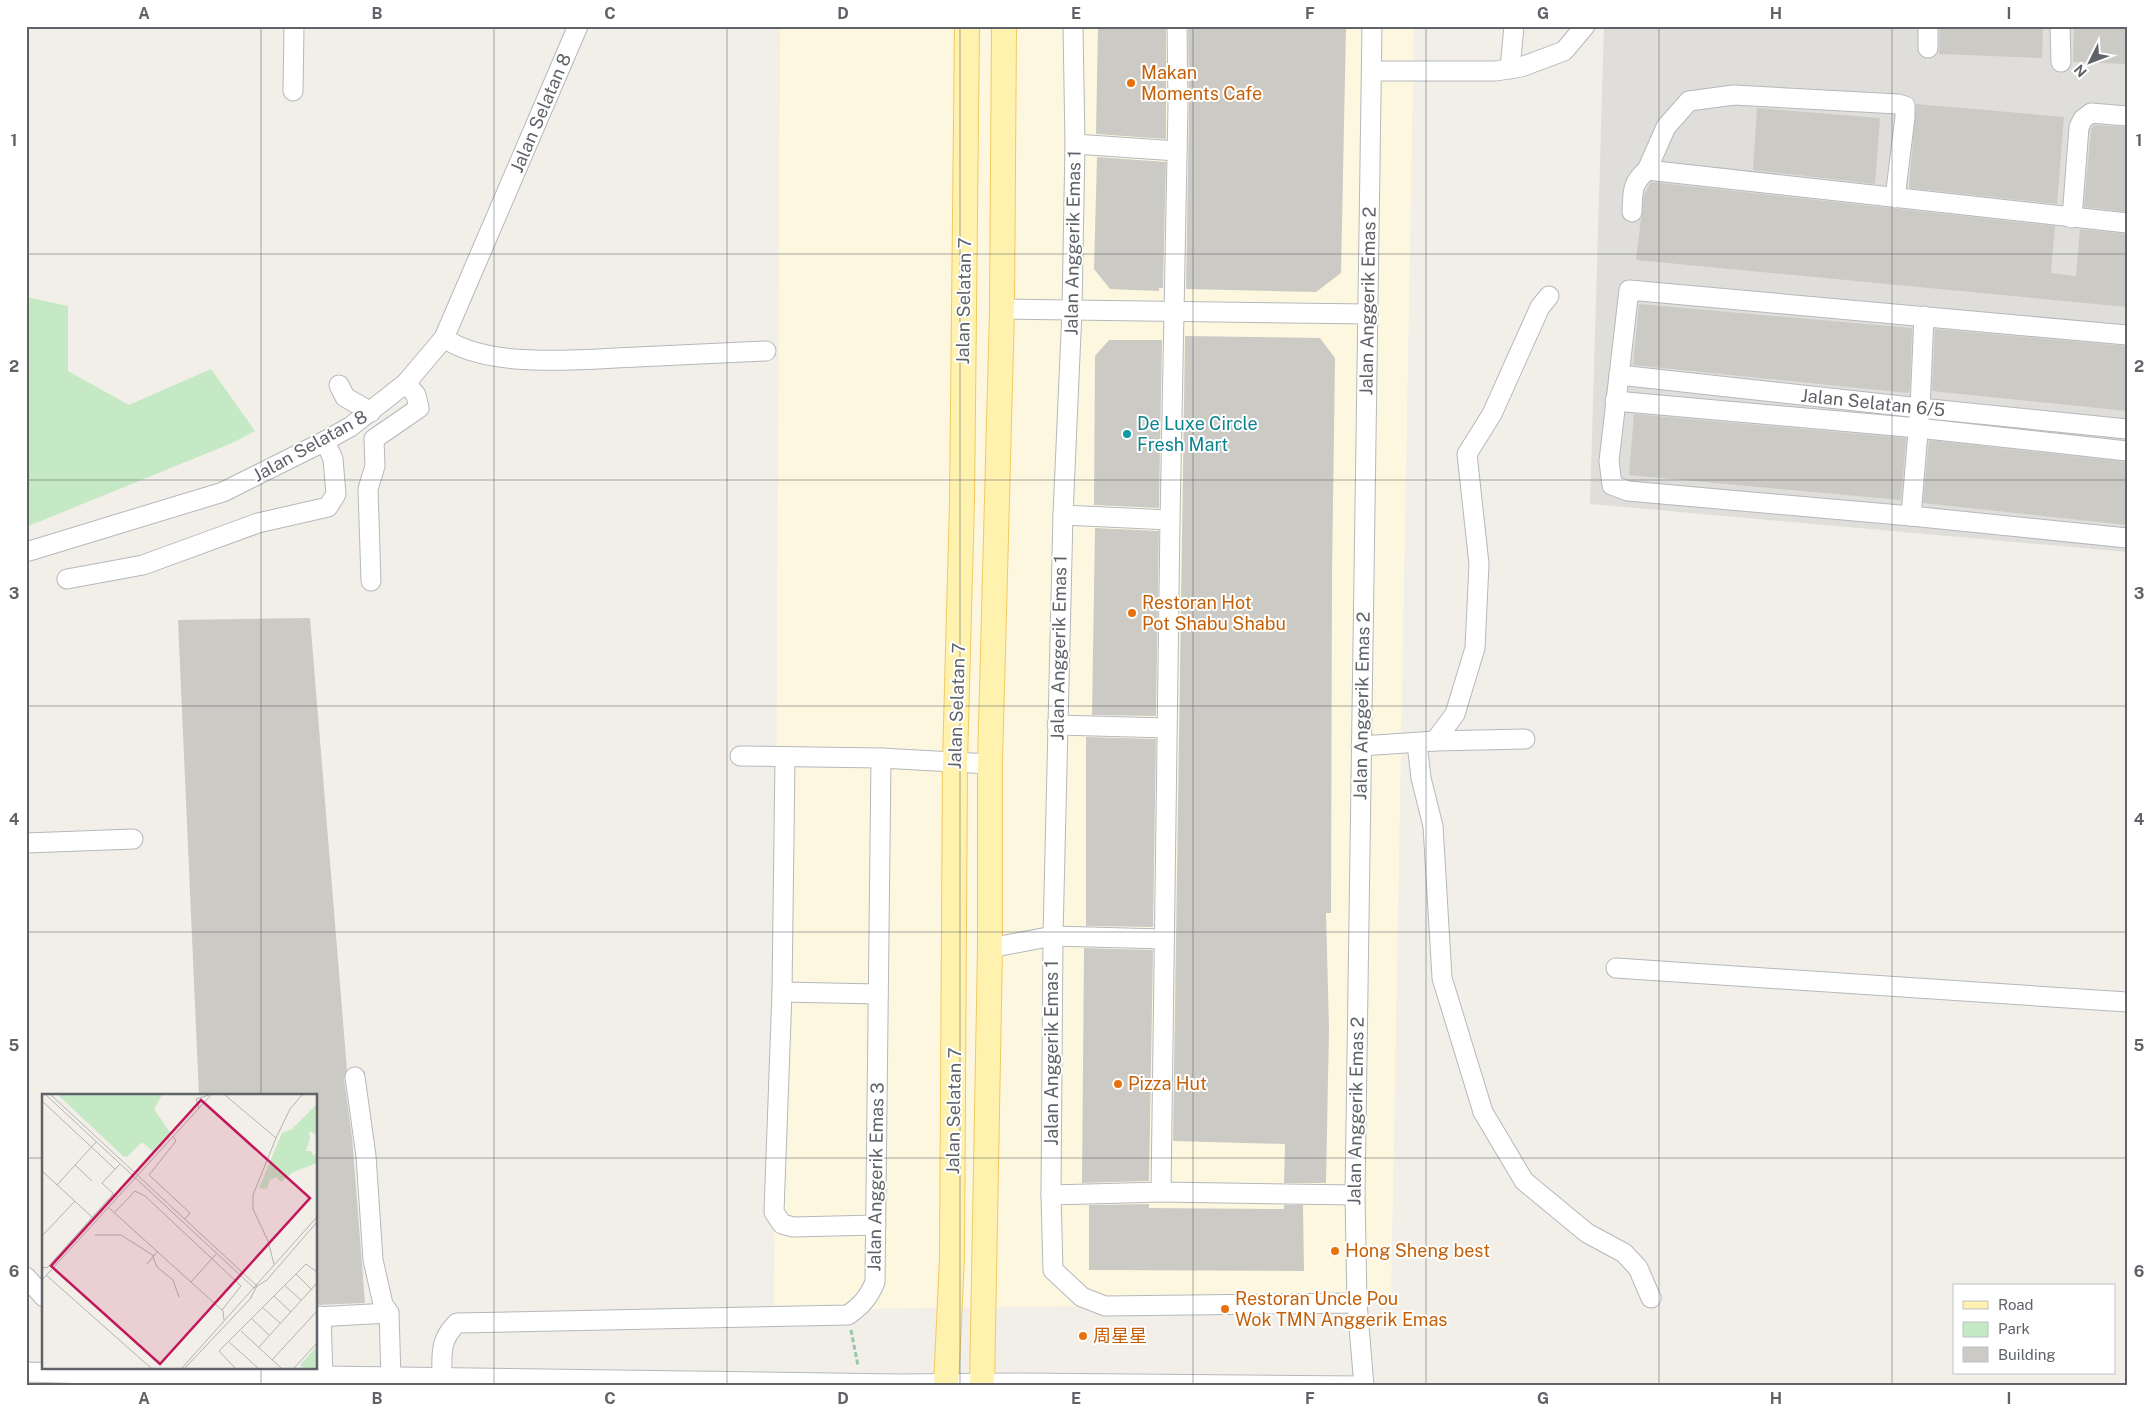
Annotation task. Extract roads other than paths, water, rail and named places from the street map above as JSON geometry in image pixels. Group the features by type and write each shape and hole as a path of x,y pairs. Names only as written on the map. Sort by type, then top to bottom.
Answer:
{"main road":[{"name":"Jalan Selatan 7","path":"946,1385 952,1257 955,762 962,510 967,26"},
{"name":"Jalan Selatan 7","path":"982,1384 990,948 990,764 1002,309 1004,26"}],"street":[{"path":"293,91 294,26"},
{"name":"Jalan Selatan 8","path":"26,552 223,492 325,441 371,412 406,383 444,338 578,26"},
{"name":"Jalan Anggerik Emas 1","path":"1073,26 1075,144 1072,310 1063,515 1053,936 1051,1195 1053,1270 1082,1298 1106,1306 1357,1302"},
{"path":"1161,1192 1163,939 1177,151 1177,26"},
{"name":"Jalan Anggerik Emas 2","path":"1364,1386 1357,1302 1355,1195 1372,26"},
{"path":"1510,69 1514,26"},
{"path":"1372,71 1496,72 1540,61 1564,51 1585,26"},
{"path":"1928,26 1928,48"},
{"path":"2060,26 2061,62"},
{"path":"1632,212 1634,186 1638,178 1647,170 1666,127 1688,101 1734,95 1898,104 1905,106 1906,117 1895,198"},
{"path":"2072,218 2079,127 2091,113 2127,116"},
{"path":"1075,144 1177,151"},
{"path":"1647,170 2127,223"},
{"path":"2127,335 1629,290 1609,461 1612,485 1628,491 1911,516 2127,538"},
{"path":"1549,296 1540,307 1492,414 1467,454 1479,564 1475,648 1455,714 1426,742 1421,778 1433,826 1442,978 1482,1112 1524,1181 1587,1233 1624,1253 1638,1268 1651,1298"},
{"path":"1002,309 1368,314"},
{"path":"1911,516 1920,408 1924,316"},
{"path":"444,338 457,347 488,356 556,360 766,351"},
{"name":"Jalan Selatan 6/5","path":"1619,375 1920,408 2127,428"},
{"path":"371,580 368,489 375,466 374,439 419,408 416,395 406,383"},
{"path":"339,385 346,397 371,412"},
{"path":"1615,401 1918,428 2127,451"},
{"path":"67,579 143,565 258,523 328,507 336,494 333,459 325,441"},
{"path":"1063,515 1170,520"},
{"path":"1058,725 1167,728"},
{"path":"1361,746 1525,739"},
{"path":"740,756 881,758 990,764"},
{"path":"784,757 782,992 774,1212 782,1224 793,1228 876,1225"},
{"name":"Jalan Anggerik Emas 3","path":"442,1378 442,1345 446,1333 457,1323 848,1315 870,1295 875,1282 881,758"},
{"path":"26,843 133,839"},
{"path":"990,948 1053,936 1163,939"},
{"path":"1616,968 2127,1002"},
{"path":"782,992 878,994"},
{"path":"355,1077 366,1156 373,1260 383,1304 389,1313 391,1377"},
{"path":"1051,1195 1161,1192 1355,1195"},
{"path":"26,1278 42,1295"},
{"path":"323,1376 319,1316 389,1313"},
{"path":"26,1372 156,1381 256,1382 323,1376 787,1384 1360,1386"}],"place":[{"name":"Makan Moments Cafe","path":"1131,83"},
{"name":"De Luxe Circle Fresh Mart","path":"1127,434"},
{"name":"Restoran Hot Pot Shabu Shabu","path":"1132,613"},
{"name":"Pizza Hut","path":"1118,1084"},
{"name":"Hong Sheng best","path":"1335,1251"},
{"name":"Restoran Uncle Pou Wok TMN Anggerik Emas","path":"1225,1309"},
{"name":"周星星","path":"1083,1336"}]}
